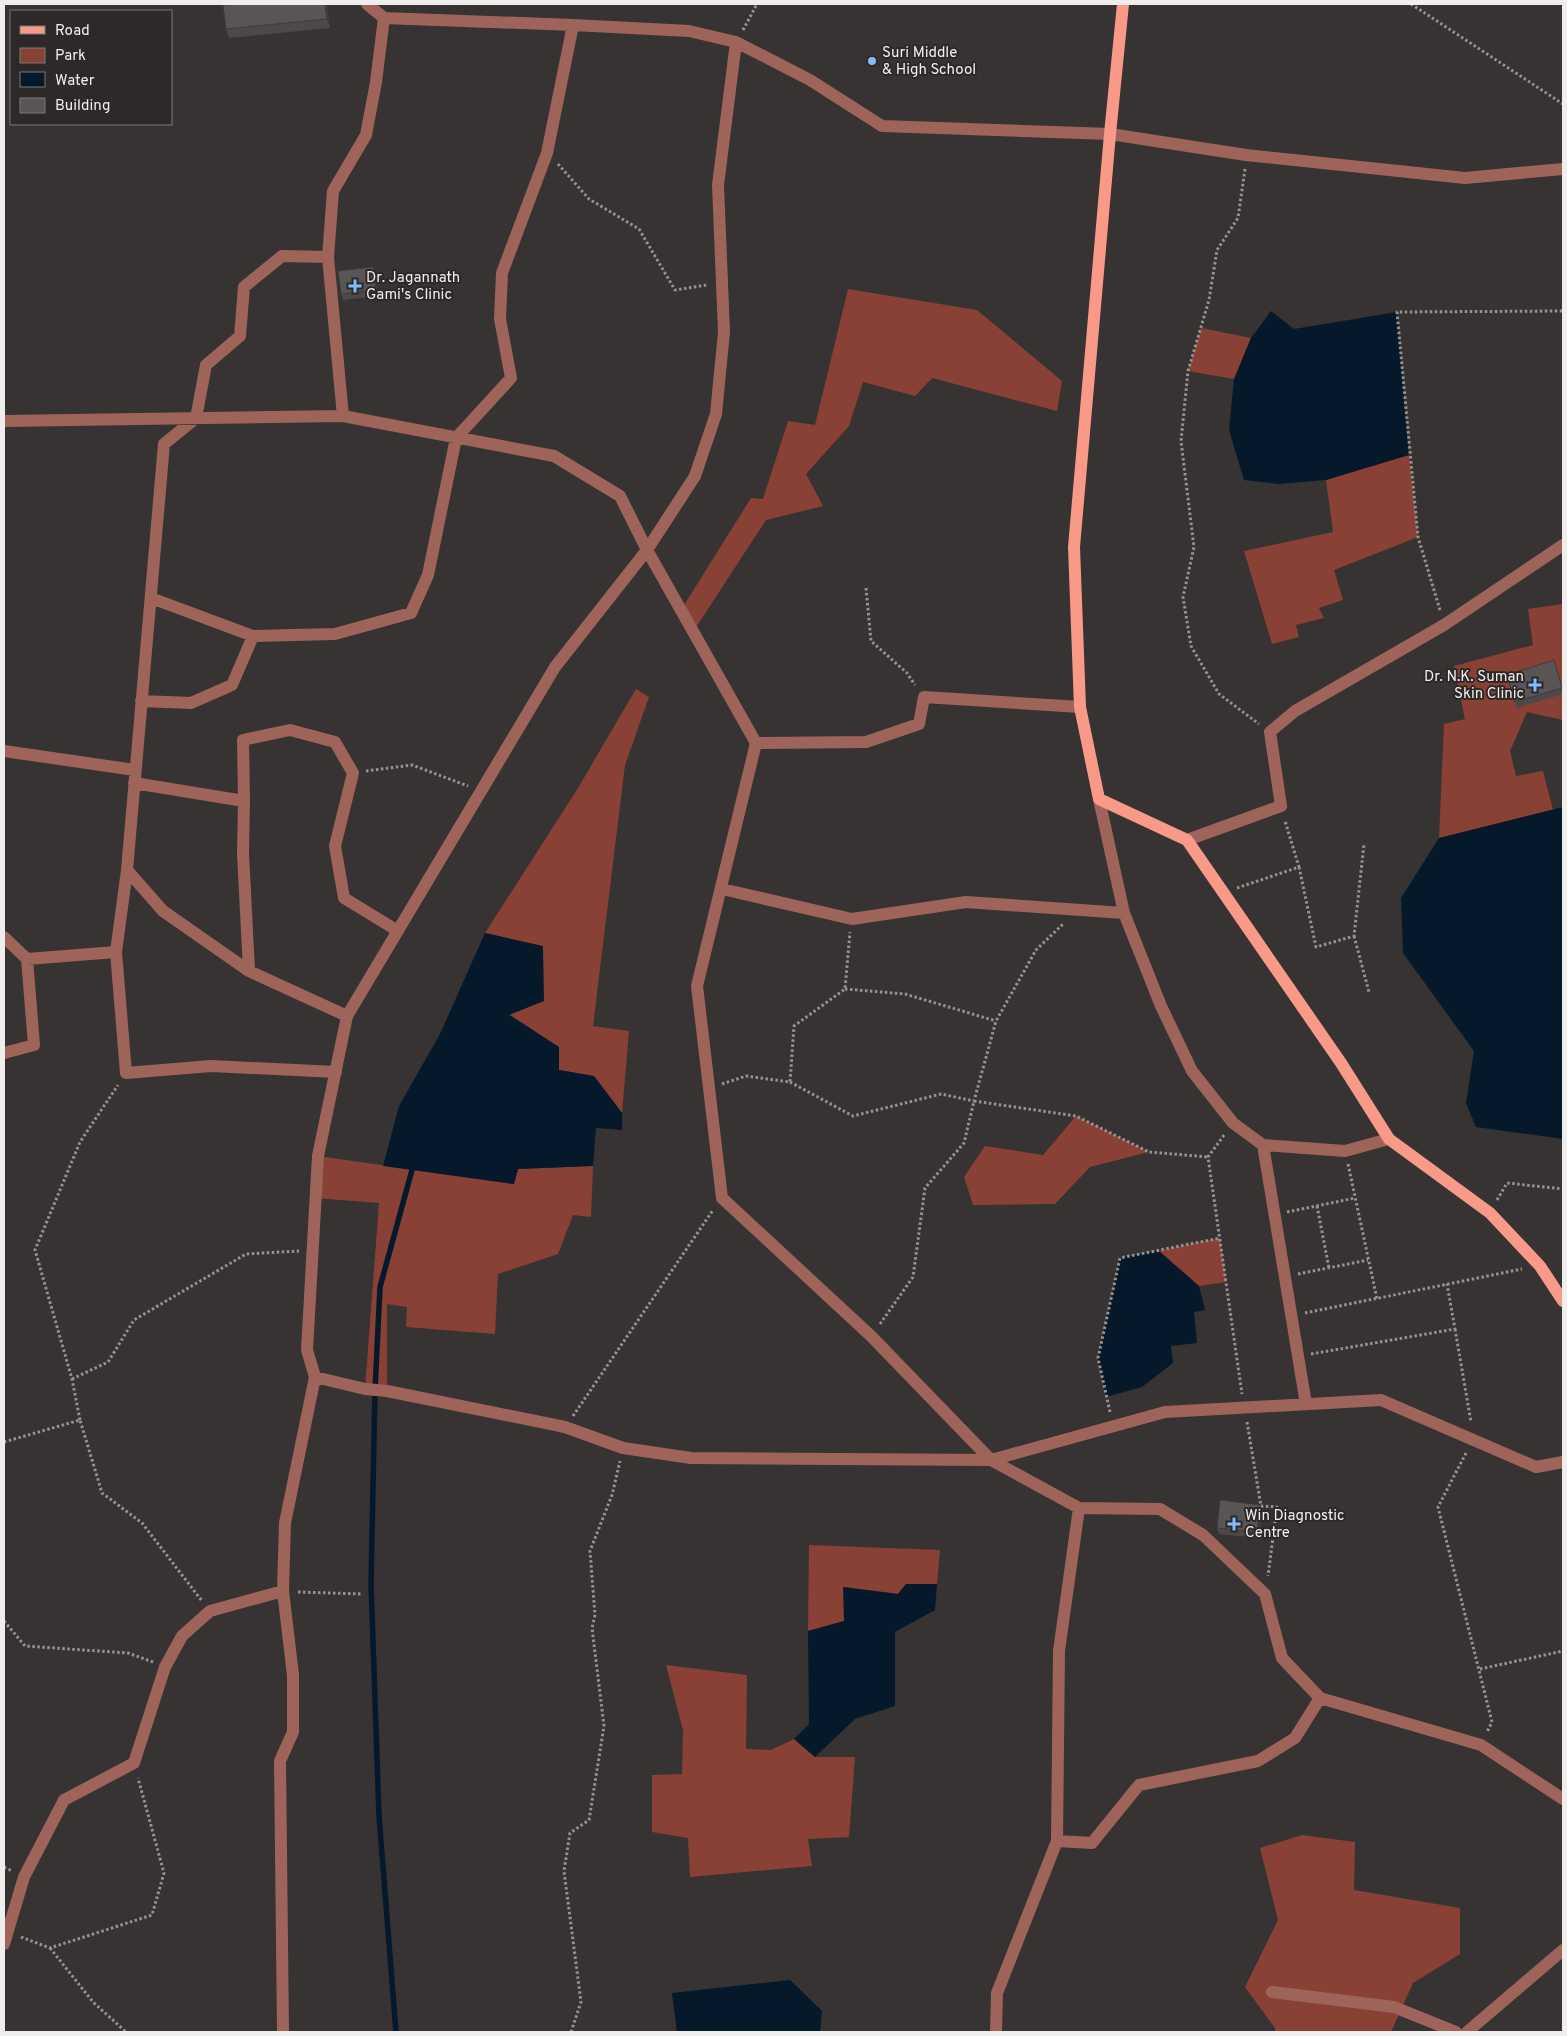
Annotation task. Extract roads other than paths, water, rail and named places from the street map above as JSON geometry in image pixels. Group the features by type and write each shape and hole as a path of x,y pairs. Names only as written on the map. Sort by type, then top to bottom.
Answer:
{"main road":[{"path":"1123,4 1074,547 1080,708 1099,799 1187,840 1341,1063 1389,1139 1490,1213 1540,1266 1563,1301"}],"street":[{"path":"367,4 384,18 689,31 736,42 810,80 882,126 1110,134 1246,155 1465,178 1563,169"},
{"path":"343,416 328,257 333,191 366,135 376,82 384,18"},
{"path":"151,598 253,636 335,634 411,613 428,575 456,438 511,378 500,319 502,273 547,153 573,25"},
{"path":"283,2032 280,1761 293,1732 293,1675 283,1592 285,1523 315,1377 307,1350 318,1156 347,1016 555,667 647,550 694,476 716,414 724,332 718,185 736,42"},
{"path":"328,257 282,256 244,287 240,336 206,365 196,418 164,444 127,870 116,952 126,1073 211,1066 336,1072"},
{"path":"4,421 343,416 554,456 620,496 647,550 756,743 698,986 722,1198 871,1336 992,1460 1079,1508 1160,1509 1203,1535 1266,1594 1282,1658 1320,1698 1481,1745 1563,1799"},
{"path":"1187,840 1281,806 1270,732 1295,711 1444,625 1563,545"},
{"path":"141,701 191,703 232,685 253,636"},
{"path":"756,743 866,742 919,724 924,698 1080,708"},
{"path":"249,971 243,853 243,740 290,730 334,742 353,772 335,846 344,898 398,931"},
{"path":"4,751 244,801"},
{"path":"1099,799 1124,913 1161,1006 1192,1071 1234,1123 1263,1145 1345,1151 1389,1139"},
{"path":"127,870 163,911 249,971 347,1016"},
{"path":"722,889 852,919 966,902 1124,913"},
{"path":"4,937 27,959 34,1045 4,1053"},
{"path":"27,959 116,952"},
{"path":"1263,1145 1306,1404"},
{"path":"315,1377 365,1390 387,1391 565,1427 623,1448 691,1458 992,1460 1165,1412 1381,1400 1536,1467 1563,1462"},
{"path":"996,2032 997,1993 1057,1841 1060,1651 1079,1508"},
{"path":"6,1938 24,1877 64,1800 134,1762 164,1667 182,1636 210,1611 283,1592"},
{"path":"1057,1841 1092,1843 1138,1785 1258,1761 1295,1738 1320,1698"},
{"path":"1467,2032 1563,1950"},
{"path":"1272,1992 1394,2007 1456,2032"}],"water":[{"path":"1271,311 1294,329 1397,312 1409,455 1326,480 1278,484 1244,480 1229,430 1234,379 1251,338"},
{"path":"1563,807 1563,1139 1476,1127 1466,1103 1474,1051 1403,953 1401,898 1439,838"},
{"path":"485,933 543,946 544,1001 509,1015 559,1047 559,1070 594,1076 622,1113 622,1130 596,1128 593,1166 518,1169 514,1184 383,1166 399,1106 440,1034"},
{"path":"1159,1251 1199,1286 1205,1310 1194,1312 1197,1343 1171,1346 1173,1363 1142,1387 1106,1397 1098,1358 1120,1258"},
{"path":"906,1584 937,1584 935,1610 895,1632 895,1706 855,1719 815,1757 794,1739 809,1724 808,1631 844,1621 843,1587 898,1594"},
{"path":"790,1980 822,2011 820,2032 677,2032 672,1993"}],"waterway":[{"path":"396,2032 379,1816 371,1584 375,1390 380,1287 412,1170"}],"place":[{"name":"Suri Middle & High School","path":"872,61"},
{"name":"Dr. Jagannath Gami's Clinic","path":"355,286"},
{"name":"Dr. N.K. Suman Skin Clinic","path":"1535,685"},
{"name":"Win Diagnostic Centre","path":"1234,1524"}]}
